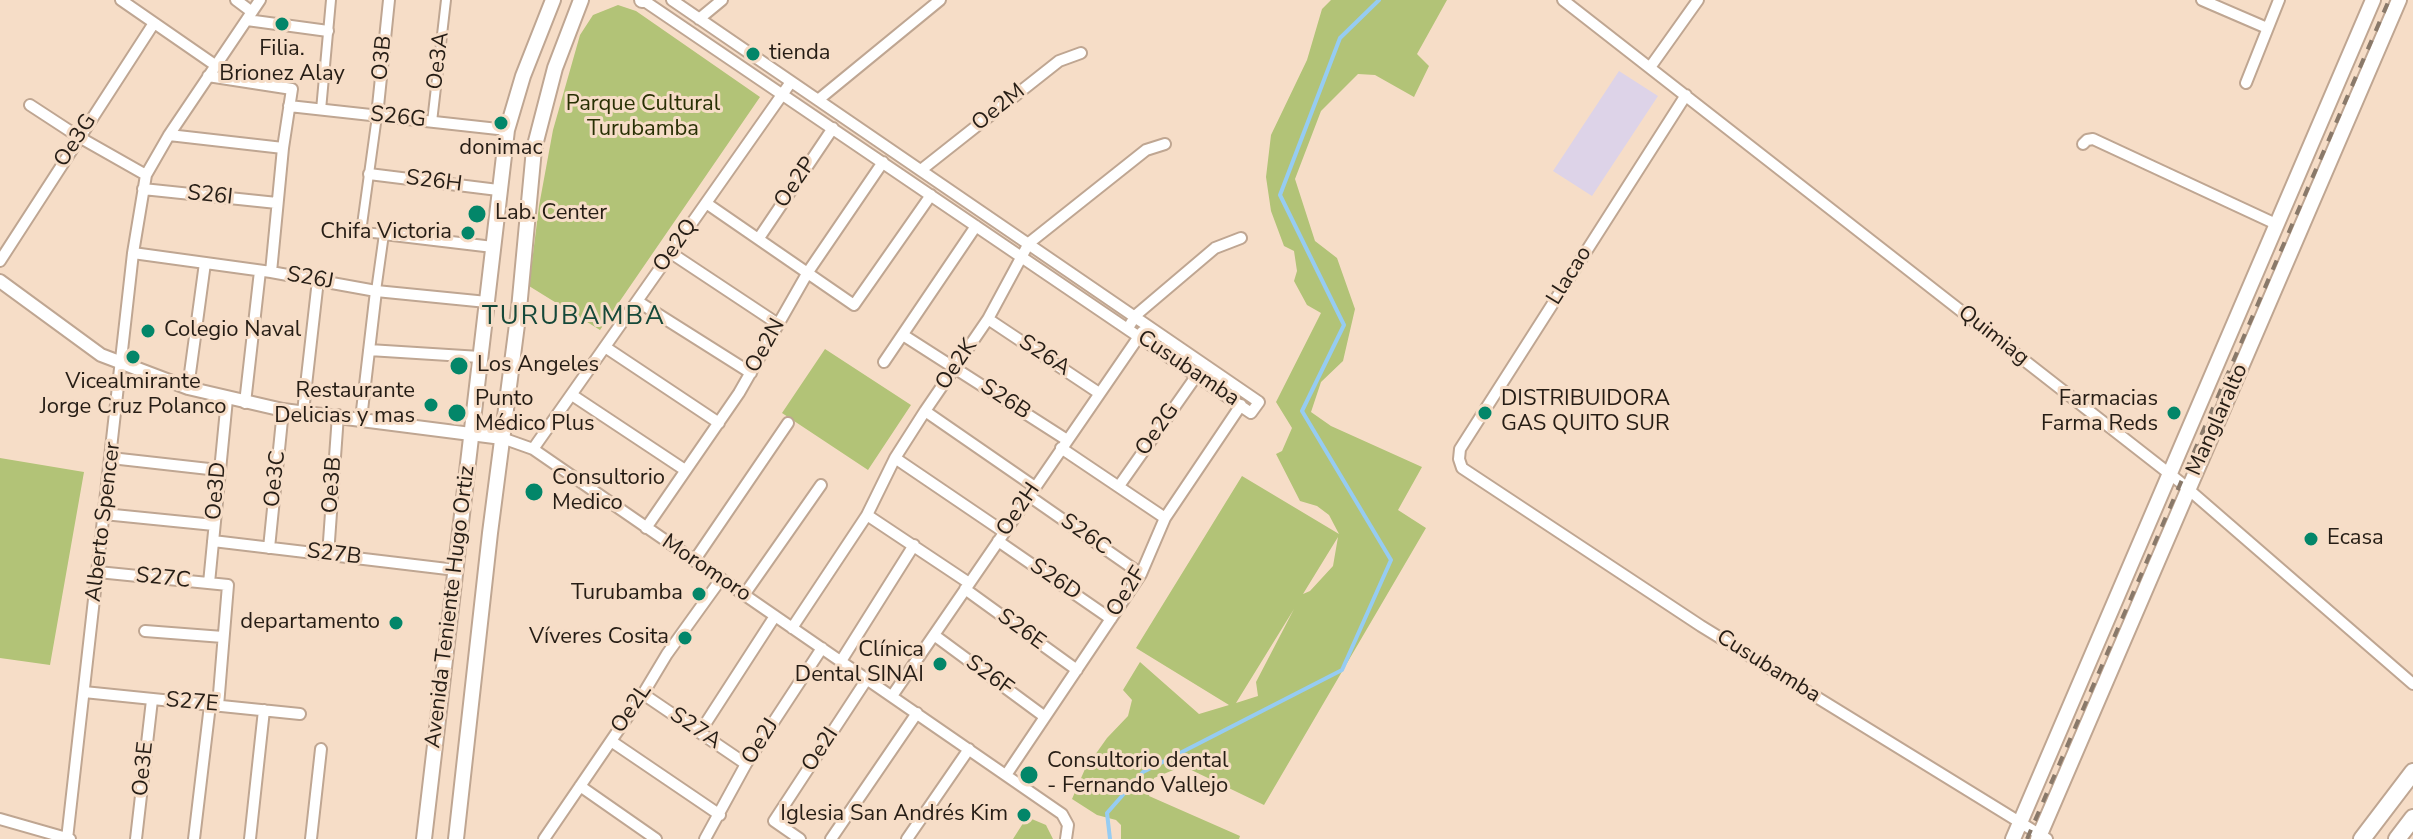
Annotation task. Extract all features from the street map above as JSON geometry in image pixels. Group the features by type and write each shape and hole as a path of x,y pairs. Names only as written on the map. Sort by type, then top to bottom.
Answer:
{"main road":[{"name":"Avenida Teniente Hugo Ortiz","path":"424,839 507,130 523,76 552,0"},
{"name":"Manglaralto","path":"2013,839 2373,0"},
{"name":"Manglaralto","path":"2041,837 2399,0"},
{"name":"Avenida Teniente Hugo Ortiz","path":"456,839 519,309 534,149 555,68 584,2"},
{"path":"2362,839 2413,772"},
{"path":"2397,839 2413,818"}],"street":[{"path":"121,0 215,65"},
{"path":"236,0 249,16 328,31"},
{"name":"Alberto Spencer","path":"68,839 133,253 146,175 169,135 260,0"},
{"path":"321,110 331,0"},
{"name":"O3B","path":"377,116 389,0"},
{"name":"Oe3A","path":"432,122 446,0"},
{"name":"Cusubamba","path":"643,0 1251,413 1259,402 672,0"},
{"path":"699,19 722,0"},
{"path":"818,100 940,0"},
{"name":"Quimiag","path":"1563,0 2188,488 2413,684"},
{"path":"1651,66 1698,0"},
{"path":"2202,0 2267,28"},
{"path":"2246,83 2279,0"},
{"name":"Oe3G","path":"0,261 154,23"},
{"name":"Oe2M","path":"921,170 1059,61 1081,53"},
{"path":"208,76 292,89 245,403"},
{"name":"Oe2Q","path":"533,449 791,82"},
{"name":"Llacao","path":"1459,459 1460,449 1468,436 1686,95"},
{"path":"30,105 146,175"},
{"name":"S26G","path":"289,106 507,130"},
{"path":"377,116 361,232 493,247"},
{"name":"Oe2P","path":"759,238 833,128"},
{"path":"169,135 283,148"},
{"path":"2083,144 2093,139 2276,224"},
{"name":"Oe2K","path":"792,628 867,515 895,458 988,319 1029,243 1146,150 1165,144"},
{"name":"Oe2N","path":"646,528 719,423 808,272 883,162"},
{"name":"S26H","path":"369,174 498,190"},
{"name":"S26I","path":"143,189 277,203"},
{"path":"706,203 854,305 931,195"},
{"path":"884,362 976,226"},
{"path":"361,419 384,234"},
{"path":"1128,328 1136,315 1215,248 1241,238"},
{"name":"S26J","path":"133,253 265,271 376,291 487,302"},
{"path":"671,253 778,324"},
{"path":"188,388 205,263"},
{"path":"303,412 318,280"},
{"name":"Moromoro","path":"0,281 101,355 188,388 283,410 472,432 533,449 1062,814 1068,825 1066,839"},
{"path":"637,301 751,373"},
{"name":"S26A","path":"988,319 1099,393"},
{"name":"Oe2H","path":"892,696 1147,323"},
{"name":"S26B","path":"903,335 956,368 1165,518"},
{"path":"605,347 719,423"},
{"path":"369,350 480,357"},
{"name":"Oe2G","path":"1119,486 1197,375"},
{"path":"572,395 685,470"},
{"name":"Oe3D","path":"209,583 227,399"},
{"name":"Oe2F","path":"1006,775 1141,574 1165,518 1241,405"},
{"name":"Oe3C","path":"269,548 283,410"},
{"name":"S26C","path":"925,411 1141,574"},
{"name":"Oe3B","path":"328,555 338,415"},
{"path":"694,561 788,423"},
{"path":"111,458 218,470"},
{"name":"S26D","path":"895,458 1111,619"},
{"name":"Cusubamba","path":"1459,459 1462,468 1701,626 2041,837"},
{"path":"744,595 821,485"},
{"path":"104,514 214,525"},
{"name":"S26E","path":"867,515 914,545 1077,670"},
{"name":"S27B","path":"213,541 456,570"},
{"path":"841,661 914,545"},
{"name":"S27C","path":"98,572 228,585 223,637"},
{"name":"Oe2L","path":"549,837 667,654 721,579"},
{"path":"700,732 775,616"},
{"path":"145,631 223,637 194,839"},
{"name":"S26F","path":"934,635 1045,717"},
{"name":"Oe2J","path":"705,839 746,764 822,648"},
{"name":"Oe2I","path":"800,839 774,821 867,679"},
{"name":"S27E","path":"84,692 300,714"},
{"name":"S27A","path":"643,694 746,764"},
{"name":"Oe3E","path":"136,839 152,700"},
{"path":"250,839 264,710"},
{"path":"831,839 917,713"},
{"path":"611,741 720,815"},
{"path":"311,839 321,749"},
{"path":"907,839 969,749"},
{"path":"580,786 656,839"},
{"path":"0,819 68,839"}],"shaded area":[{"path":"1619,71 1658,96 1592,196 1553,171"}],"green space":[{"path":"1331,0 1447,0 1417,54 1429,66 1414,97 1375,75 1358,74 1321,111 1295,179 1315,241 1337,258 1355,309 1343,361 1321,382 1311,412 1331,426 1422,467 1398,510 1426,528 1264,805 1183,766 1154,778 1149,796 1240,836 1239,839 1121,839 1121,825 1116,820 1097,815 1072,799 1085,769 1107,738 1128,716 1132,700 1123,690 1140,662 1199,714 1229,705 1136,648 1242,476 1339,534 1329,515 1317,506 1300,501 1276,454 1282,451 1292,428 1276,402 1321,313 1307,305 1294,281 1297,271 1294,251 1284,246 1271,211 1266,177 1271,135 1307,60 1322,9","holes":["1338,537 1333,566 1310,591 1303,594","1294,609 1256,682 1258,696 1236,703"]},
{"name":"Parque Cultural Turubamba","path":"618,5 636,11 760,97 600,330 529,286 553,130 580,35 593,15"},
{"path":"825,349 911,405 868,470 782,413"},
{"path":"0,458 84,472 50,665 0,658"},
{"path":"1027,817 1046,825 1053,839 1013,839"}],"waterway":[{"path":"1110,839 1107,813 1143,772 1342,670 1391,560 1302,411 1344,325 1280,195 1340,38 1379,0"}],"railway":[{"path":"2027,839 2389,0"}],"place":[{"name":"Filia. Brionez Alay","path":"282,24"},
{"name":"tienda","path":"753,54"},
{"name":"donimac","path":"501,123"},
{"name":"Lab. Center","path":"477,214"},
{"name":"Chifa Victoria","path":"468,233"},
{"name":"Colegio Naval","path":"148,331"},
{"name":"Vicealmirante Jorge Cruz Polanco","path":"133,357"},
{"name":"Los Angeles","path":"459,366"},
{"name":"Restaurante Delicias y mas","path":"431,405"},
{"name":"Punto Médico Plus","path":"457,413"},
{"name":"DISTRIBUIDORA GAS QUITO SUR","path":"1485,413"},
{"name":"Farmacias Farma Reds","path":"2174,413"},
{"name":"Consultorio Medico","path":"534,492"},
{"name":"Ecasa","path":"2311,539"},
{"name":"Turubamba","path":"699,594"},
{"name":"departamento","path":"396,623"},
{"name":"Víveres Cosita","path":"685,638"},
{"name":"Clínica Dental SINAI","path":"940,664"},
{"name":"Consultorio dental - Fernando Vallejo","path":"1029,775"},
{"name":"Iglesia San Andrés Kim","path":"1024,815"}],"district":[{"name":"TURUBAMBA","path":"574,318"}]}
